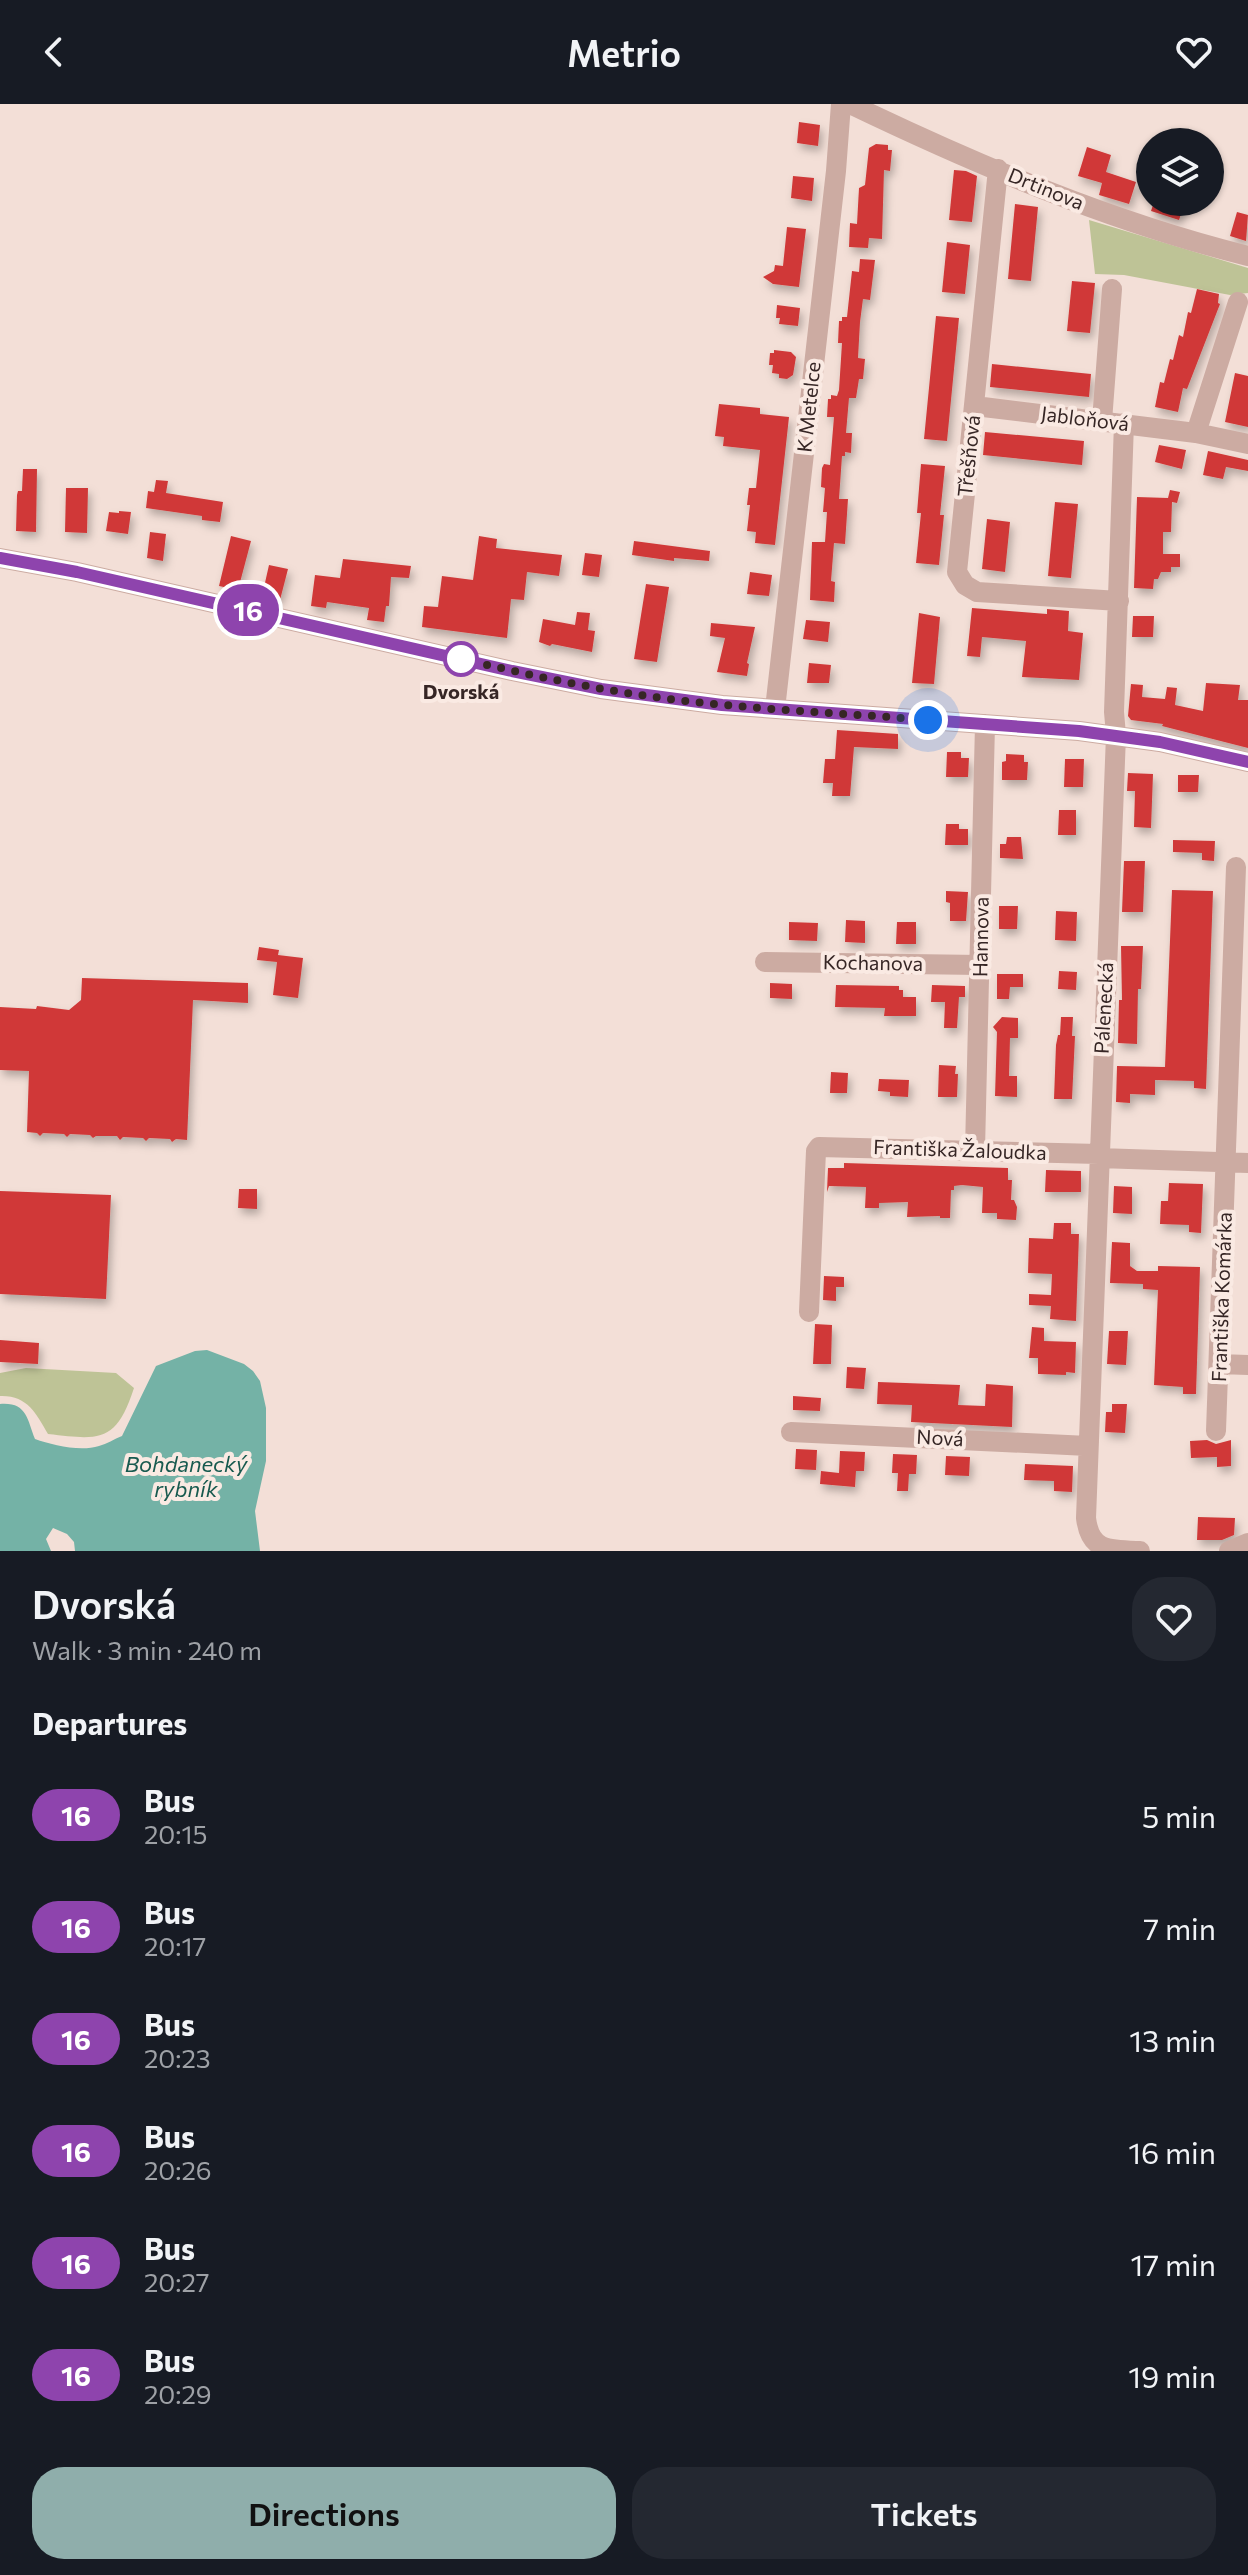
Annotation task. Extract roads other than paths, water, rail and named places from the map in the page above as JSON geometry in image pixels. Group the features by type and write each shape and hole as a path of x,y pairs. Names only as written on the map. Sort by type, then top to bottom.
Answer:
{"street":[{"name":"K Metelce","path":"775,709 841,104"},
{"name":"Drtinova","path":"850,104 931,143 1113,216 1248,256"},
{"name":"Třešňová","path":"998,169 957,565 960,579 977,592 1119,601"},
{"path":"1102,421 1112,289"},
{"path":"1196,433 1238,302"},
{"name":"Jabloňová","path":"975,406 1196,433 1248,444"},
{"name":"Pálenecká","path":"1124,423 1114,712 1116,735 1086,1518 1090,1540 1098,1547 1140,1551"},
{"path":"0,558 92,575 582,685 687,701 1116,735 1248,762"},
{"name":"Hannova","path":"975,1150 985,724"},
{"name":"Františka Komárka","path":"1216,1431 1227,1162 1241,932 1236,867"},
{"name":"Kochanova","path":"765,962 980,965"},
{"name":"Františka Žaloudka","path":"809,1312 816,1151 822,1146 1099,1156"},
{"path":"1099,1156 1248,1163"},
{"path":"1219,1364 1248,1365"},
{"name":"Nová","path":"791,1432 1088,1446"},
{"path":"1229,1551 1248,1543"}],"water":[{"name":"Bohdanecký rybník","path":"207,1350 244,1364 260,1381 266,1408 266,1461 255,1511 260,1551 75,1551 74,1542 67,1534 53,1528 46,1539 51,1551 0,1551 0,1404 16,1406 25,1413 35,1439 75,1448 99,1446 122,1436 156,1366 195,1351"}],"place":[{"name":"Dvorská","path":"461,659"}]}
